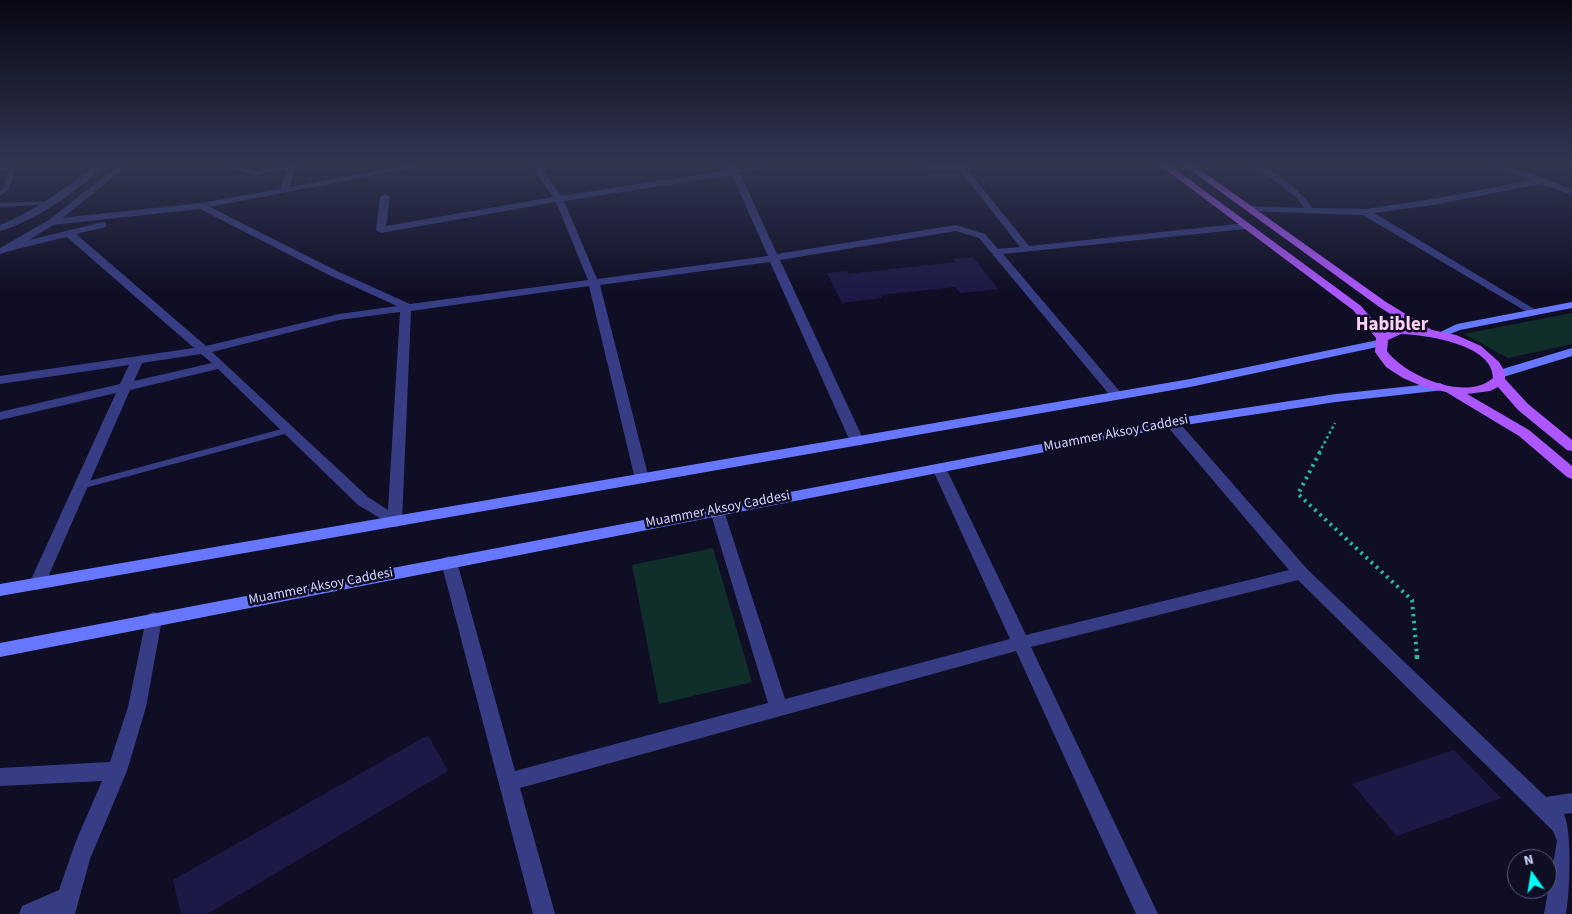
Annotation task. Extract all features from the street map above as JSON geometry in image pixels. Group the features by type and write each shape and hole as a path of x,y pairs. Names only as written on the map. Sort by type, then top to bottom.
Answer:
{"main road":[{"path":"1223,209 1357,308 1380,341 1379,352 1397,370 1412,378 1444,388 1524,433 1572,474"},
{"path":"1250,209 1382,304 1435,334 1457,327 1572,305"},
{"path":"0,590 1190,383 1380,341 1400,331 1435,334 1457,340 1482,353 1491,360 1499,377 1524,407 1572,446"},
{"path":"1444,388 1482,390 1492,386 1499,377 1572,352"},
{"name":"Muammer Aksoy Caddesi","path":"0,650 1172,423 1336,398 1444,388"}],"street":[{"path":"3,227 40,209"},
{"path":"4,250 52,222 69,209"},
{"path":"3,227 182,209"},
{"path":"206,209 333,273 406,306"},
{"path":"384,209 381,230 504,209"},
{"path":"563,209 594,283 642,479"},
{"path":"751,209 857,441"},
{"path":"995,209 1027,249"},
{"path":"1250,209 1365,212 1387,209"},
{"path":"1365,212 1532,312"},
{"path":"4,250 151,213"},
{"path":"996,252 1246,226"},
{"path":"0,380 204,350 339,317 406,306 594,283 774,258 956,228 982,236 1117,396"},
{"path":"69,233 204,350 363,500 395,522"},
{"path":"395,522 406,306"},
{"path":"37,584 137,360"},
{"path":"0,416 220,365"},
{"path":"1172,423 1301,574 1561,825 1567,841 1555,914"},
{"path":"939,468 1147,914"},
{"path":"717,511 779,708"},
{"path":"449,562 544,914"},
{"path":"507,782 1022,643 1301,574"},
{"path":"30,914 66,906 96,814 117,771 137,707 154,619"},
{"path":"0,777 117,771"},
{"path":"1542,808 1572,803"}],"lane":[{"path":"81,486 289,430"}],"path":[{"path":"1335,423 1298,494 1412,600 1419,689"}],"green space":[{"path":"1572,313 1572,344 1508,358 1464,334"},
{"path":"713,548 752,682 659,704 632,565"}],"building":[{"path":"973,257 998,289 960,293 955,287 880,295 882,298 842,303 827,273 847,271 848,274 956,262 954,259"},
{"path":"428,735 448,771 207,914 181,914 173,880"},
{"path":"1454,750 1501,798 1397,836 1352,784"}],"district":[{"name":"Habibler","path":"1392,326"}]}
